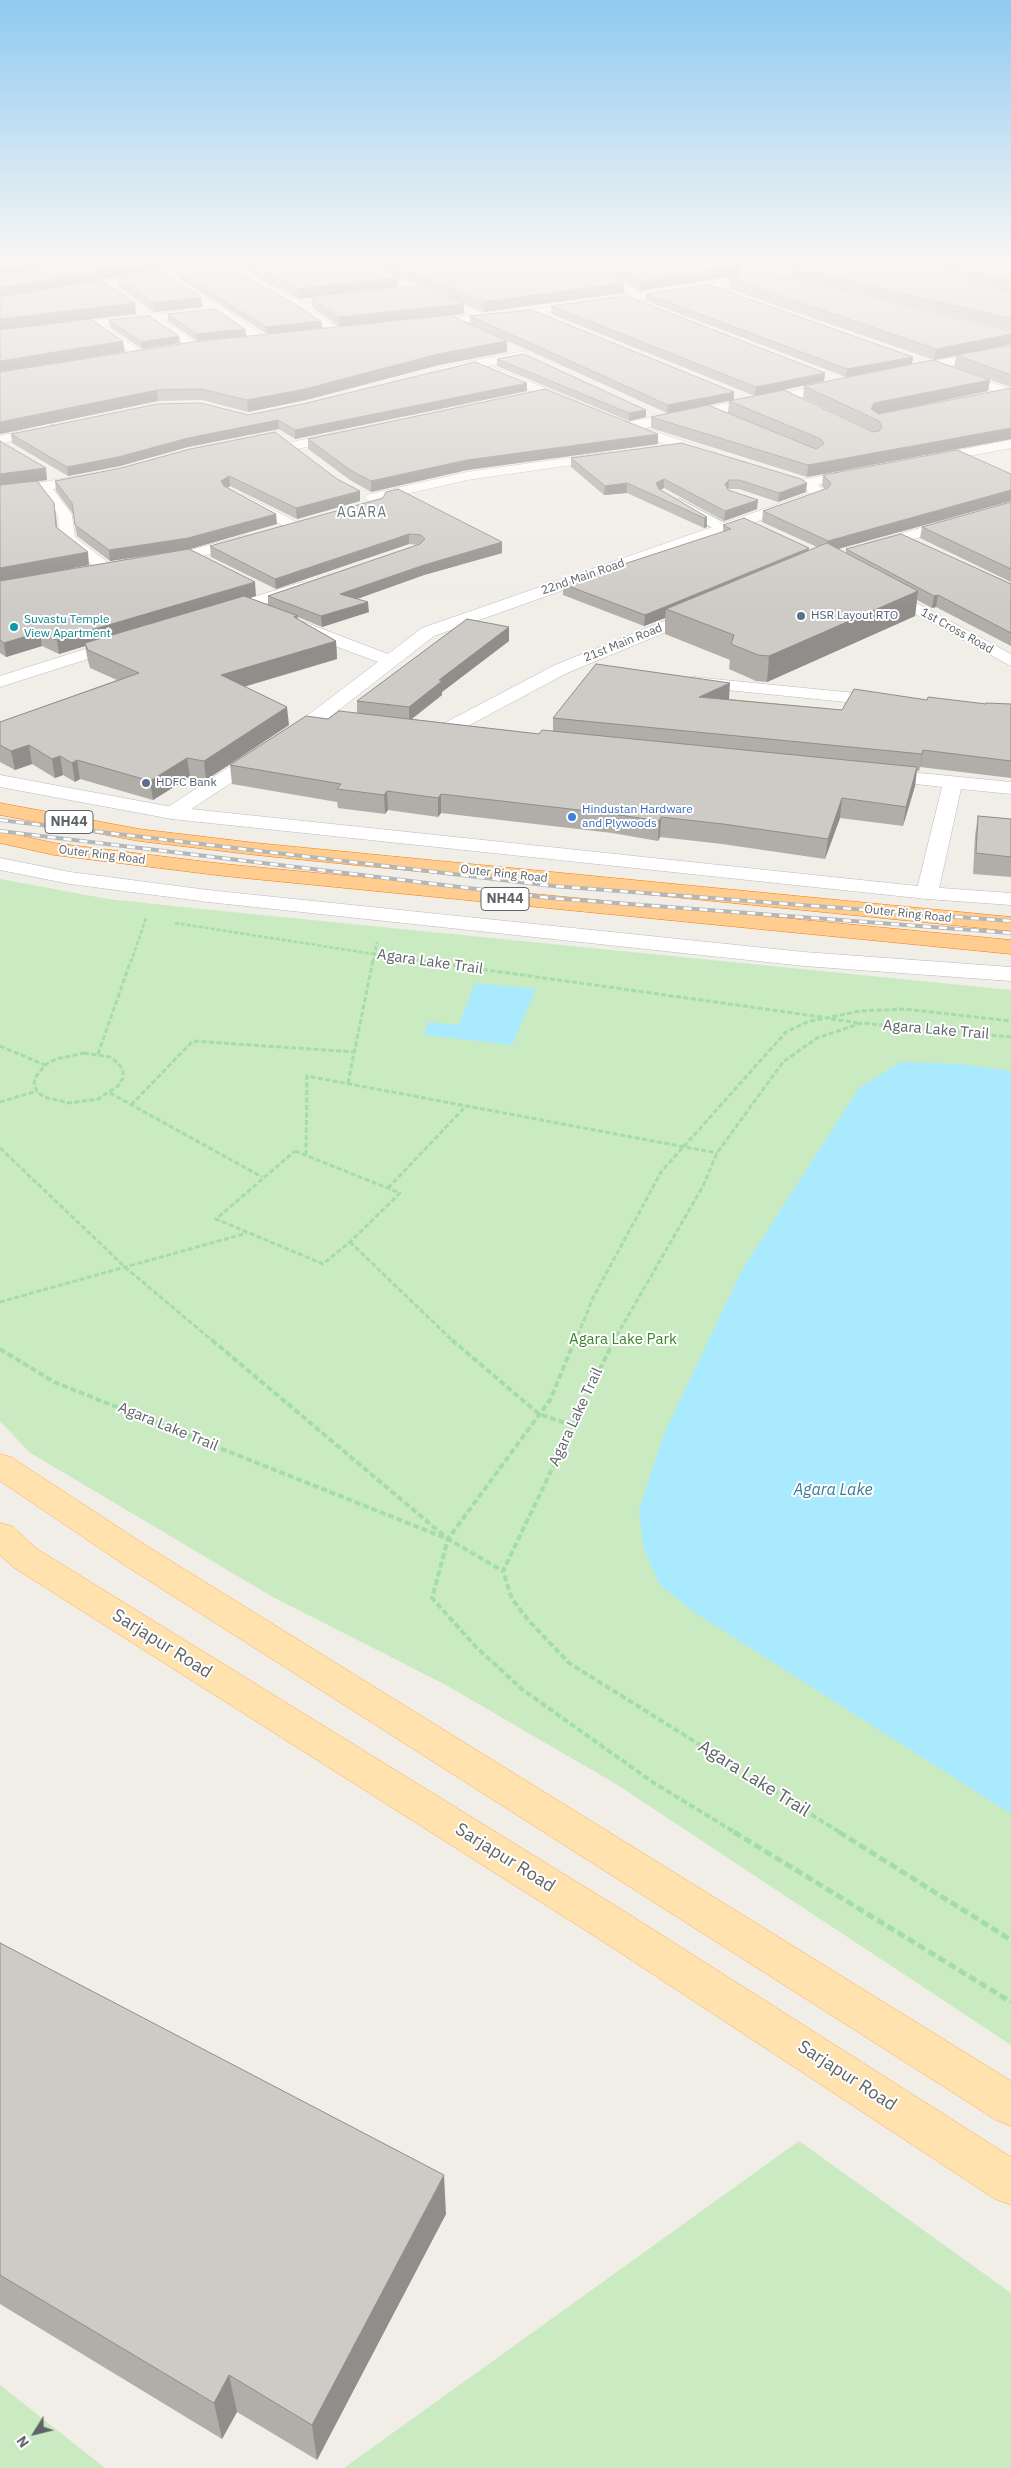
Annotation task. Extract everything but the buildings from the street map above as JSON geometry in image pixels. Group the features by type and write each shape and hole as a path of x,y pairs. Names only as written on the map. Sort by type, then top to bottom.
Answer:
{"highway":[{"name":"Outer Ring Road","path":"0,809 139,835 256,849 1011,924"},
{"name":"Outer Ring Road","path":"0,838 54,849 224,870 1011,947"}],"main road":[{"path":"0,1465 138,1557 1011,2105"},
{"name":"Sarjapur Road","path":"0,1535 25,1558 621,1931 1011,2183"}],"street":[{"path":"513,379 583,408"},
{"path":"628,427 851,383 836,379"},
{"path":"970,379 1010,393"},
{"path":"527,397 546,393"},
{"path":"982,399 1010,393"},
{"path":"736,394 755,402"},
{"path":"785,396 802,405"},
{"path":"648,411 665,419"},
{"path":"710,411 736,422"},
{"path":"610,419 628,427 720,458"},
{"path":"4,441 59,426"},
{"path":"292,446 361,432"},
{"path":"279,435 305,456"},
{"path":"914,462 1011,444"},
{"path":"653,450 682,446"},
{"path":"365,500 467,476 623,454"},
{"name":"22nd Main Road","path":"172,813 315,719 428,632 821,494 801,482 874,470"},
{"path":"49,472 66,483"},
{"path":"0,493 103,476"},
{"path":"44,487 65,514 67,539 107,568"},
{"path":"231,492 296,527"},
{"path":"751,500 777,509"},
{"path":"855,551 1009,508"},
{"path":"742,521 768,532"},
{"path":"277,532 314,522"},
{"path":"145,564 193,555 259,537"},
{"path":"902,538 919,546"},
{"path":"193,555 208,564"},
{"path":"88,572 126,566"},
{"path":"212,616 322,580"},
{"name":"1st Cross Road","path":"868,582 1011,660"},
{"path":"257,588 275,596"},
{"name":"21st Main Road","path":"442,732 561,668 716,605"},
{"path":"247,606 390,662"},
{"path":"0,682 141,636"},
{"path":"561,668 600,672"},
{"path":"678,680 903,703"},
{"path":"315,719 344,722"},
{"path":"423,730 472,735"},
{"path":"864,774 1011,788"},
{"path":"0,781 172,813 927,893 1011,899"},
{"path":"927,893 953,782"},
{"path":"0,864 100,882 382,915 804,959 1011,974"}],"lane":[{"path":"671,499 723,528"}],"path":[{"path":"348,1083 382,915"},
{"path":"98,1054 146,918 155,920"},
{"name":"Agara Lake Trail","path":"175,923 374,954 862,1023 1011,1036"},
{"path":"1011,1021 904,1009 860,1011 808,1022 786,1032 661,1172 593,1298 550,1400 448,1539 432,1598 476,1648 523,1690 654,1783 1011,2002"},
{"name":"Agara Lake Trail","path":"503,1571 574,1426 604,1357 703,1186 717,1153 783,1062 817,1038 862,1023"},
{"path":"131,1105 193,1041 354,1052"},
{"path":"0,1046 45,1065"},
{"path":"98,1054 110,1057 123,1070 123,1078 110,1093 98,1099 69,1103 50,1099 37,1091 34,1084 35,1078 45,1065 70,1055 98,1054"},
{"path":"306,1155 307,1076 717,1153"},
{"path":"0,1102 37,1091"},
{"path":"110,1093 262,1177"},
{"path":"388,1189 466,1105"},
{"path":"0,1148 126,1268 448,1539"},
{"path":"295,1150 400,1193 350,1242 323,1264 216,1219 262,1177 295,1150"},
{"path":"0,1302 247,1233"},
{"path":"350,1242 435,1326 540,1414 574,1426"},
{"name":"Agara Lake Trail","path":"0,1349 54,1382 448,1539 503,1571 512,1599 529,1621 569,1663 1011,1940"}],"green space":[{"name":"Agara Lake Park","path":"0,879 108,899 1011,990 1011,2045 616,1784 446,1685 271,1596 29,1452 0,1421"},
{"path":"799,2141 1011,2293 1011,2468 344,2468"},
{"path":"0,2385 105,2468 0,2468"}],"water":[{"path":"475,983 536,989 512,1045 424,1035 428,1022 459,1025"},
{"name":"Agara Lake","path":"901,1062 959,1064 1011,1071 1011,1814 694,1612 660,1585 643,1547 639,1510 664,1434 742,1270 859,1088"}],"railway":[{"path":"0,820 553,886 1011,921"},
{"path":"0,831 550,898 1011,933"}],"place":[{"name":"HSR Layout RTO","path":"801,616"},
{"name":"Suvastu Temple View Apartment","path":"14,627"},
{"name":"HDFC Bank","path":"146,783"},
{"name":"Hindustan Hardware and Plywoods","path":"572,817"}],"district":[{"name":"AGARA","path":"362,513"}]}
